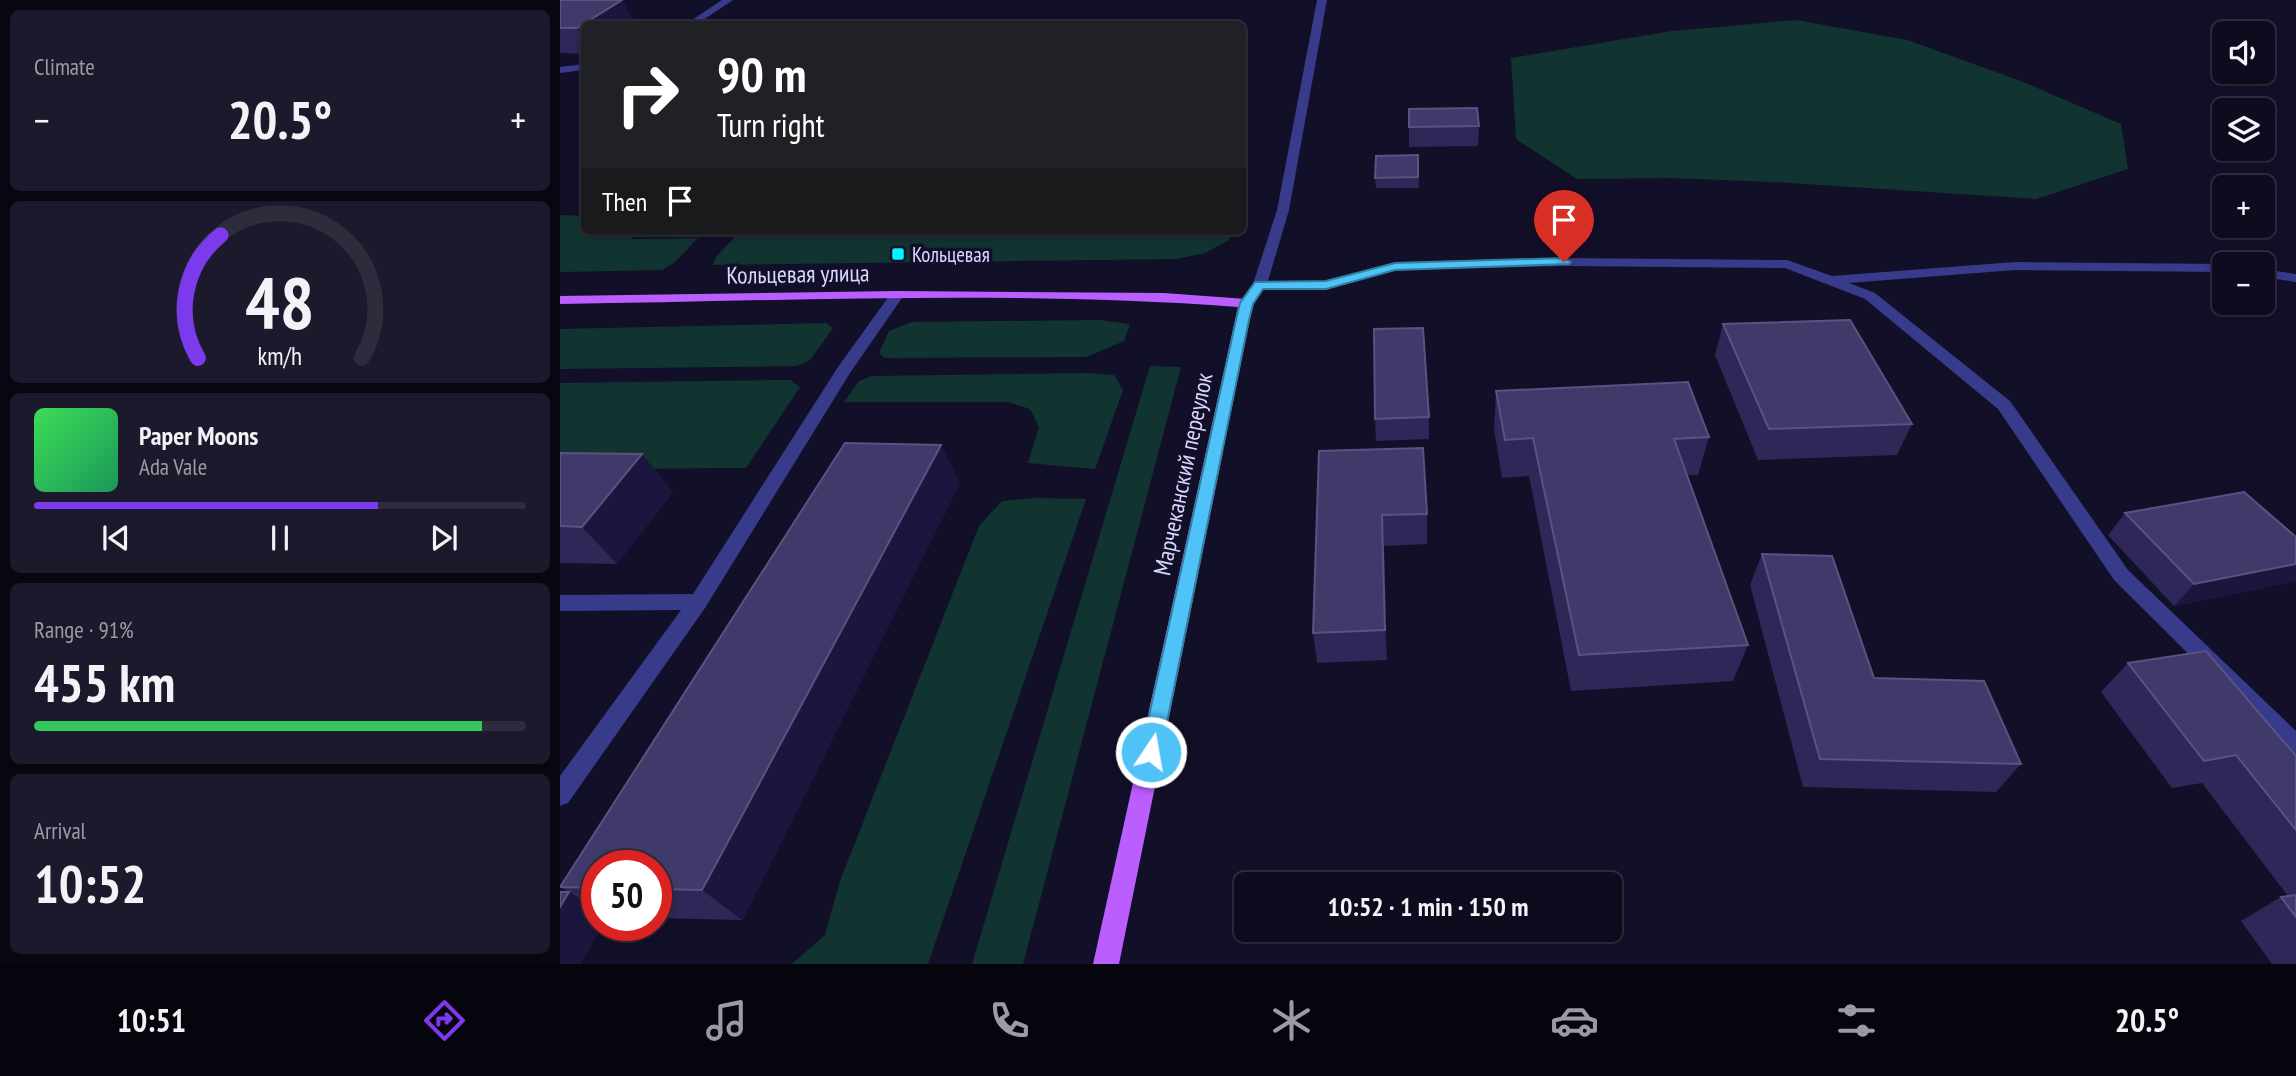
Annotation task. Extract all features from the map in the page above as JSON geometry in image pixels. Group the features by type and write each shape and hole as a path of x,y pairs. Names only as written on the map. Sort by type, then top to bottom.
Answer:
{"main road":[{"name":"Кольцевая улица","path":"560,300 897,295 1164,297 1246,303"},
{"name":"Марчеканский переулок","path":"1106,964 1246,303"}],"street":[{"path":"696,21 728,0"},
{"name":"Марчеканский переулок","path":"1246,303 1260,285 1287,189 1322,0"},
{"path":"560,71 581,68"},
{"path":"1260,285 1326,285 1395,267 1564,262 1787,264 1870,296 2004,405 2121,575 2296,746"},
{"path":"1831,281 2015,266 2212,268"},
{"path":"2275,275 2296,278"},
{"path":"560,795 698,602 844,371 897,295"},
{"path":"560,603 698,602"}],"green space":[{"path":"1796,20 1907,40 2021,81 2121,124 2128,169 2036,199 1773,182 1670,178 1577,179 1516,139 1511,58 1672,31"},
{"path":"560,215 581,216 581,235 630,235 633,239 698,238 674,263 662,270 560,272"},
{"path":"1230,235 1229,240 1205,253 1177,259 713,265 716,257 735,237"},
{"path":"1100,320 1130,324 1124,341 1086,357 885,358 879,353 889,331 912,322"},
{"path":"826,323 833,328 810,360 797,366 560,369 560,329"},
{"path":"1150,366 1181,367 1023,964 972,964"},
{"path":"1089,373 1114,375 1123,390 1095,469 1028,463 1039,427 1030,409 1008,402 844,402 859,381 872,376"},
{"path":"790,380 800,387 746,468 560,469 560,383"},
{"path":"1033,498 1086,499 928,964 792,964 825,935 840,881 979,526 1002,501"}],"building":[{"path":"560,0 622,0 588,21 581,21 581,26 577,28 560,28"},
{"path":"1477,108 1479,126 1409,127 1409,109"},
{"path":"1418,155 1418,177 1375,178 1376,156"},
{"path":"1850,320 1912,424 1769,429 1723,324"},
{"path":"1423,328 1429,417 1375,419 1374,329"},
{"path":"1688,382 1709,437 1674,439 1748,645 1579,655 1533,438 1505,440 1496,391"},
{"path":"845,443 941,445 702,890 672,889 672,850 584,850"},
{"path":"1423,448 1427,514 1382,515 1385,630 1313,633 1319,451"},
{"path":"560,453 642,454 582,527 560,526"},
{"path":"2244,492 2296,537 2296,564 2194,584 2125,513"},
{"path":"1762,554 1832,556 1874,678 1984,681 2021,764 1820,759"},
{"path":"2206,651 2296,756 2296,830 2236,755 2204,761 2128,663"},
{"path":"581,854 581,888 560,887"},
{"path":"560,892 569,892 560,907"},
{"path":"2296,895 2296,917 2281,897"}],"place":[{"name":"Кольцевая","path":"898,254"}],"route":[{"path":"1151,752 1242,320 1246,303 1260,285 1326,285 1395,267 1564,262"}]}
